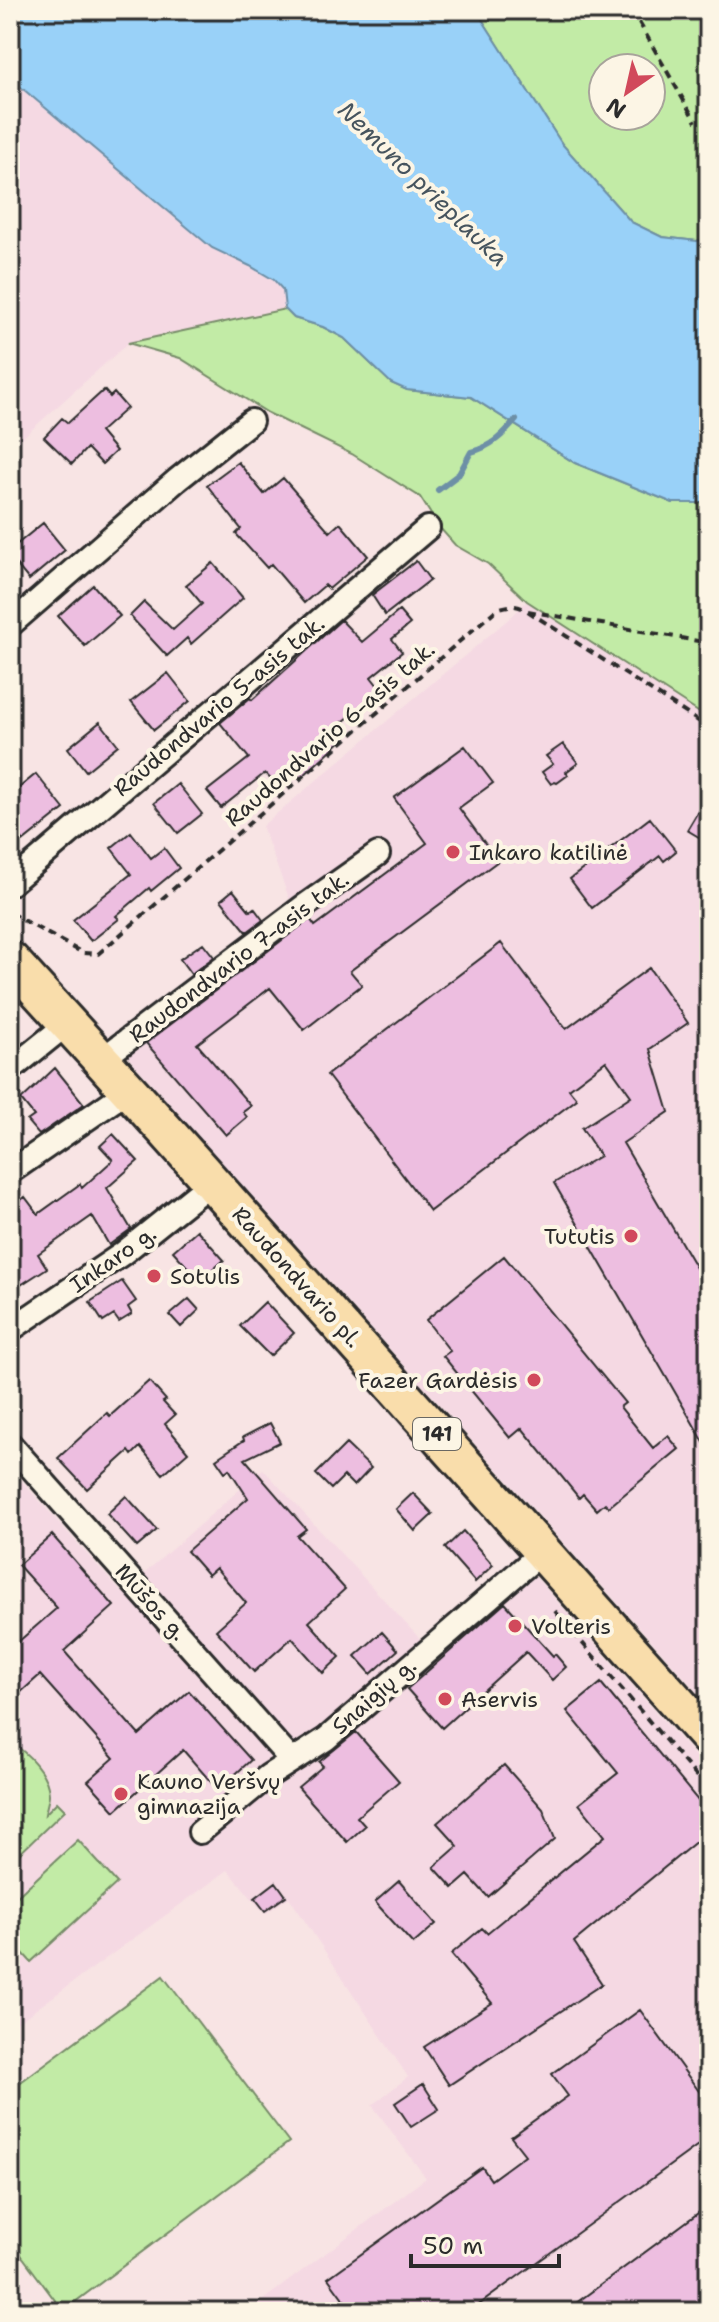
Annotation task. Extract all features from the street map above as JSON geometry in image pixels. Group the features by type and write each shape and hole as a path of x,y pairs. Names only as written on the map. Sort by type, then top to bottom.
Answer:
{"main road":[{"name":"Raudondvario pl.","path":"10,960 709,1738"}],"street":[{"path":"10,625 177,480 251,421"},
{"name":"Raudondvario 5-asis tak.","path":"10,884 428,528"},
{"name":"Raudondvario 7-asis tak.","path":"101,1060 378,854"},
{"path":"10,1070 67,1024"},
{"path":"10,1172 129,1090"},
{"name":"Inkaro g.","path":"10,1330 122,1254 212,1182"},
{"name":"Mūšos g.","path":"10,1444 291,1760"},
{"name":"Snaigių g.","path":"200,1832 291,1760 326,1739 542,1552"}],"path":[{"path":"632,10 696,122"},
{"name":"Raudondvario 6-asis tak.","path":"10,913 83,953 98,954 497,609 517,605 526,610 709,643"},
{"path":"526,610 709,728"}],"shaded area":[{"path":"10,78 212,248 274,280 283,290 285,309 128,343 10,449"},
{"path":"527,601 709,719 709,1705 112,1039 296,917 262,826"},
{"path":"10,1468 122,1593 263,1469 433,1653 531,1572 709,1772 709,2312 247,2312 426,2178 372,2105 408,2077 289,1897 265,1914 228,1870 10,2028"}],"green space":[{"path":"476,10 709,10 709,237 697,241 662,237 631,222 562,144"},
{"path":"285,309 294,318 323,327 344,338 391,383 407,390 471,397 575,463 673,503 709,503 709,719 527,601 488,564 455,545 420,497 352,454 268,413 180,358 128,343"},
{"path":"10,1742 30,1757 45,1778 49,1794 45,1814 57,1802 65,1810 10,1863"},
{"path":"78,1840 117,1883 31,1962 10,1939 10,1903"},
{"path":"163,1976 289,2142 63,2311 10,2240 10,2090"}],"water":[{"name":"Nemuno prieplauka","path":"10,10 476,10 562,144 631,222 662,237 697,241 709,237 709,503 673,503 575,463 471,397 407,390 391,383 344,338 323,327 294,318 285,309 283,290 274,280 212,248 10,78"}],"building":[{"path":"104,390 110,397 114,393 127,408 100,432 116,451 102,464 87,448 72,464 44,437 62,418 68,423"},
{"path":"238,462 264,494 283,478 330,532 340,523 368,556 329,589 325,585 304,603 271,564 267,568 236,534 241,529 207,485"},
{"path":"43,523 65,550 29,580 10,557 10,550"},
{"path":"416,561 430,580 385,615 372,595"},
{"path":"213,563 243,598 191,644 187,638 167,656 130,616 144,602 173,630 202,604 186,585"},
{"path":"93,585 120,616 85,646 58,616"},
{"path":"399,611 410,624 392,639 402,652 371,677 382,691 335,728 344,738 301,778 293,770 277,786 265,773 221,808 207,791 249,758 220,723 250,698 252,700 341,620 362,642"},
{"path":"168,673 190,701 154,730 131,702"},
{"path":"100,722 118,745 86,771 68,748"},
{"path":"563,744 578,763 566,772 568,775 551,784 542,772 553,764 546,756"},
{"path":"465,746 493,783 459,808 498,861 350,971 362,985 304,1030 270,988 197,1044 251,1106 243,1112 247,1117 226,1135 146,1043 310,919 315,926 427,843 394,798"},
{"path":"36,774 64,809 24,841 10,824 10,795"},
{"path":"178,784 202,814 178,833 154,803"},
{"path":"709,793 709,843 687,830"},
{"path":"650,818 676,851 664,861 660,856 592,908 570,879"},
{"path":"131,832 151,858 164,848 179,868 151,891 149,888 116,916 119,919 91,941 73,920 131,874 111,848"},
{"path":"233,890 250,911 254,908 263,920 247,932 221,900"},
{"path":"203,943 214,957 191,974 180,959"},
{"path":"501,943 566,1029 649,968 688,1023 650,1049 669,1112 623,1143 709,1290 709,1451 554,1183 600,1156 582,1128 631,1096 606,1061 569,1089 577,1099 430,1211 327,1075"},
{"path":"55,1068 84,1104 39,1135 27,1121 34,1116 21,1100"},
{"path":"113,1134 138,1161 107,1188 131,1229 109,1245 92,1216 38,1254 47,1268 10,1292 10,1208 25,1197 38,1214 80,1184 82,1188 113,1160 100,1146"},
{"path":"197,1230 224,1260 200,1281 173,1251"},
{"name":"Fazer Gardėsis","path":"504,1256 625,1403 620,1407 653,1448 668,1436 679,1449 609,1507 605,1503 597,1510 583,1494 579,1498 522,1428 510,1438 443,1356 450,1351 426,1320"},
{"path":"122,1281 136,1301 128,1307 132,1314 119,1322 114,1315 103,1322 90,1302"},
{"path":"189,1299 199,1310 181,1327 170,1315"},
{"path":"265,1302 294,1333 270,1356 240,1326"},
{"path":"149,1381 175,1415 165,1424 188,1452 163,1474 140,1447 132,1455 129,1451 87,1489 58,1458 107,1413 110,1416"},
{"path":"270,1423 280,1442 245,1459 306,1529 297,1536 345,1589 309,1622 340,1657 323,1673 292,1638 254,1672 216,1630 246,1603 216,1568 208,1575 187,1551 248,1498 229,1469 225,1472 216,1459 244,1440 243,1437"},
{"path":"346,1444 371,1468 354,1486 344,1476 331,1489 316,1474"},
{"path":"413,1493 433,1514 415,1531 396,1509"},
{"path":"126,1496 157,1530 137,1547 107,1514"},
{"path":"463,1531 493,1565 475,1582 445,1548"},
{"path":"52,1535 114,1606 64,1651 139,1735 189,1691 251,1760 218,1790 183,1750 115,1811 88,1781 114,1758 40,1675 10,1702 10,1649 57,1608 18,1565"},
{"path":"505,1603 566,1667 552,1680 526,1652 442,1728 407,1689"},
{"path":"382,1632 398,1650 371,1674 355,1656"},
{"path":"601,1683 709,1814 709,1831 574,1942 602,1984 449,2085 424,2047 492,2003 451,1954 482,1928 487,1933 605,1836 579,1804 618,1773 567,1711"},
{"path":"356,1732 399,1781 357,1817 365,1826 347,1842 298,1787 323,1766 319,1762"},
{"path":"504,1765 543,1809 555,1839 488,1897 468,1875 453,1888 434,1867 458,1846 437,1823"},
{"path":"399,1881 436,1924 413,1944 375,1902"},
{"path":"276,1882 286,1896 265,1911 255,1898"},
{"path":"640,2010 709,2105 709,2137 469,2312 353,2312 328,2278 482,2167 491,2180 525,2155 511,2137 568,2096 552,2074"},
{"path":"423,2084 439,2109 411,2127 395,2103"},
{"path":"709,2205 709,2312 564,2312"}],"waterway":[{"path":"438,490 459,474 471,452 496,440 516,420"}],"place":[{"name":"Inkaro katilinė","path":"453,852"},
{"name":"Tututis","path":"631,1236"},
{"name":"Sotulis","path":"154,1276"},
{"name":"Fazer Gardėsis","path":"534,1380"},
{"name":"Volteris","path":"515,1626"},
{"name":"Aservis","path":"445,1699"},
{"name":"Kauno Veršvų gimnazija","path":"121,1794"}]}
